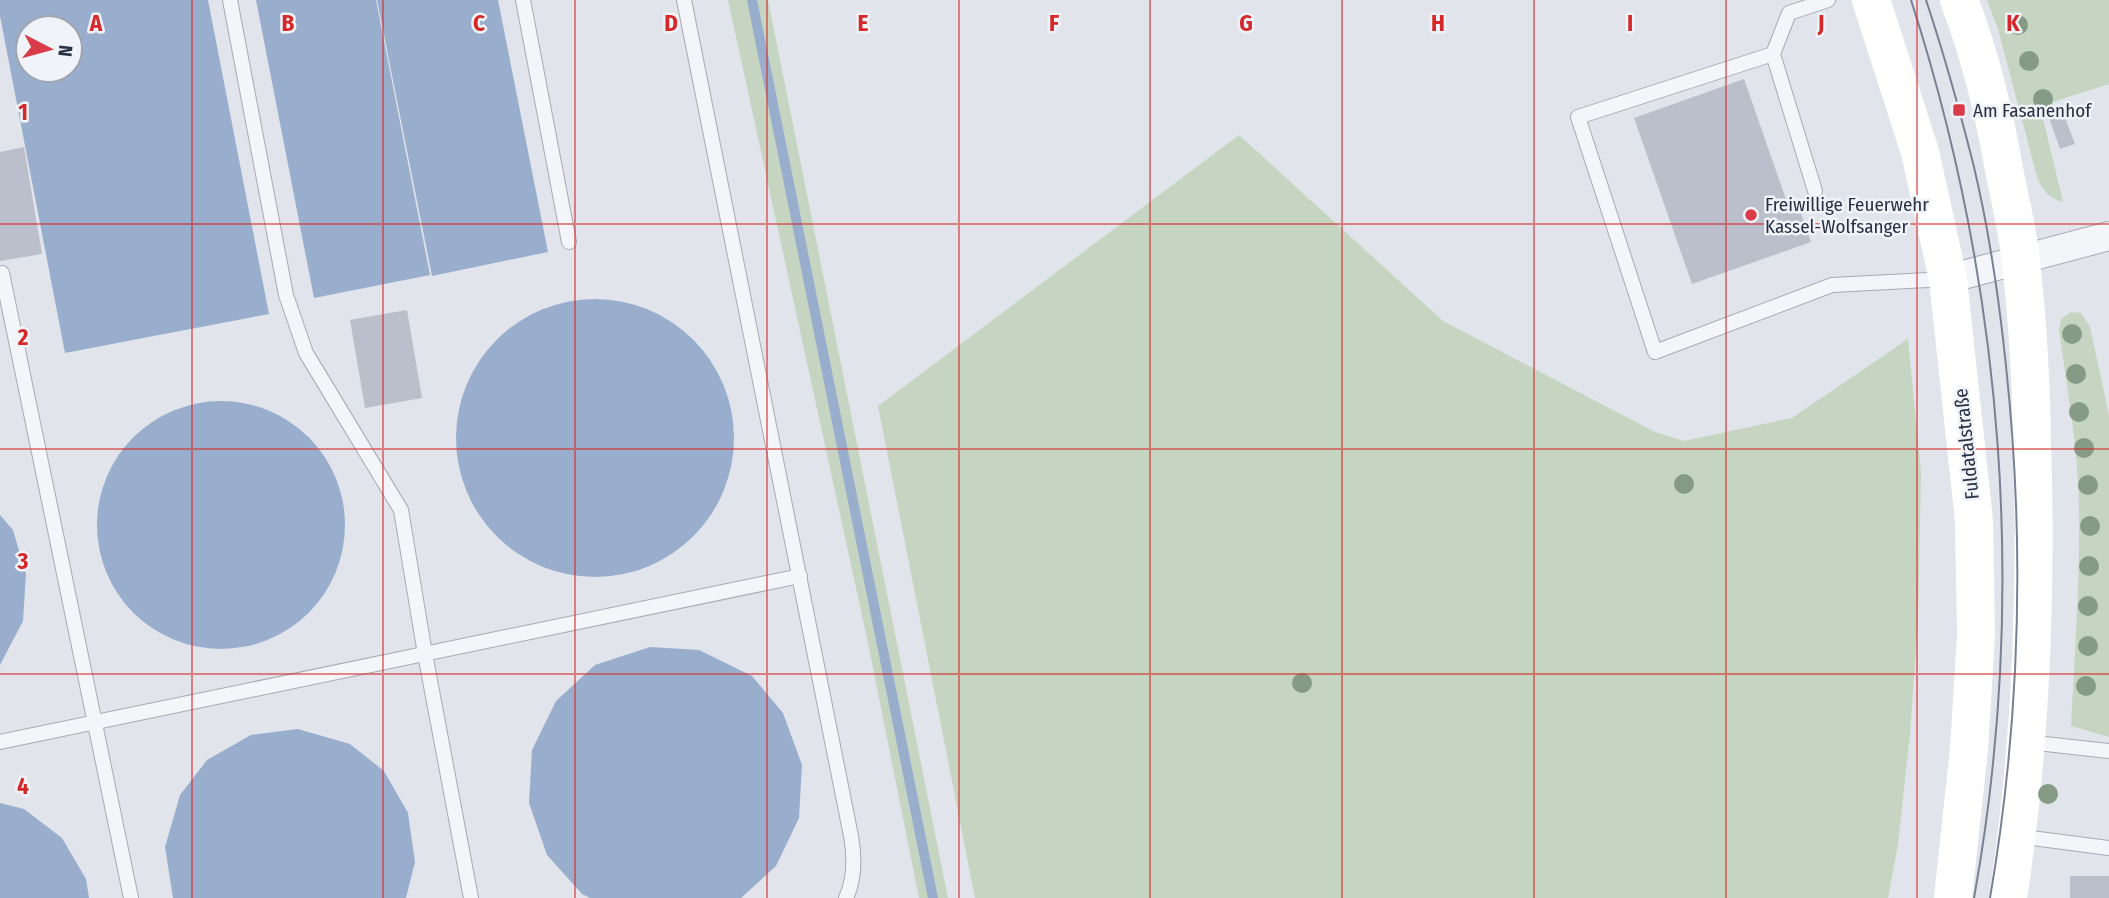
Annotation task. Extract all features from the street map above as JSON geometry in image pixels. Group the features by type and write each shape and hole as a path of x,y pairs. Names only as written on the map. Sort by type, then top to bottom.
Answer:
{"main road":[{"name":"Fuldatalstraße","path":"1871,0 1920,152 1948,279 1974,521 1976,635 1969,749 1952,898"},
{"path":"1959,0 1970,28 1997,129 2021,260 2030,354 2034,606 2027,742 2018,836 2008,898"}],"street":[{"path":"1948,279 2108,241"}],"lane":[{"path":"230,0 286,295 306,353 401,510 471,898"},
{"path":"523,0 569,242"},
{"path":"684,0 855,857 852,886 846,898"},
{"path":"1815,191 1773,54 1789,13 1828,0"},
{"path":"1773,54 1577,117 1655,352 1832,285 1948,279"},
{"path":"2,273 131,898"},
{"path":"0,742 800,576"},
{"path":"2027,742 2109,751"},
{"path":"2018,836 2109,848"}],"green space":[{"path":"728,0 768,0 948,898 919,898 868,643"},
{"path":"1987,0 2109,0 2109,84 2040,106 2063,202 2047,193 2037,177 1998,29"},
{"path":"1239,135 1443,321 1655,432 1684,441 1792,418 1908,339 1921,472 1918,621 1910,734 1898,844 1888,898 975,898 878,406"},
{"path":"2071,312 2081,313 2090,327 2109,415 2109,737 2071,726 2079,506 2074,440 2059,330 2061,319"}],"water":[{"path":"0,0 208,0 269,314 65,353 0,16"},
{"path":"256,0 376,0 430,275 314,298"},
{"path":"377,0 498,0 548,252 432,276"},
{"path":"609,299 661,315 694,339 711,361 724,385 732,411 732,465 724,491 711,515 694,537 672,554 648,567 609,577 581,577 529,561 496,537 487,526 472,504 458,465 456,424 472,372 496,339 507,330 529,315 568,301"},
{"path":"221,401 268,411 290,422 309,437 324,456 335,478 345,525 335,572 324,594 309,613 290,628 268,639 221,649 174,639 152,628 133,613 118,594 107,572 97,525 107,478 118,456 133,437 152,422 174,411"},
{"path":"0,515 13,530 26,574 23,621 0,665"},
{"path":"650,647 699,650 752,676 783,713 802,765 799,818 776,866 741,898 590,898 582,894 547,855 529,803 532,750 556,701 595,665"},
{"path":"298,729 350,744 384,771 408,813 415,862 406,898 173,898 165,847 180,795 207,760 251,735"},
{"path":"0,803 24,809 62,838 86,879 89,898 0,898"}],"building":[{"path":"1744,79 1789,208 1798,205 1811,242 1692,284 1634,118"},
{"path":"2061,107 2075,144 2060,149 2047,112"},
{"path":"24,147 42,254 0,261 0,152"},
{"path":"407,310 422,398 365,408 350,320"},
{"path":"2070,876 2109,876 2109,898 2070,898"}],"waterway":[{"path":"752,0 933,898"}],"tram line":[{"path":"1911,0 1943,109 1968,220 1986,332 1998,445 2002,558 2000,672 1991,785 1974,898"},
{"path":"1926,0 1962,122 1984,213 2000,315 2012,432 2017,566 2013,699 2008,766 1990,898"}],"place":[{"name":"Am Fasanenhof","path":"1959,110"},
{"name":"Freiwillige Feuerwehr Kassel-Wolfsanger","path":"1751,215"}]}
